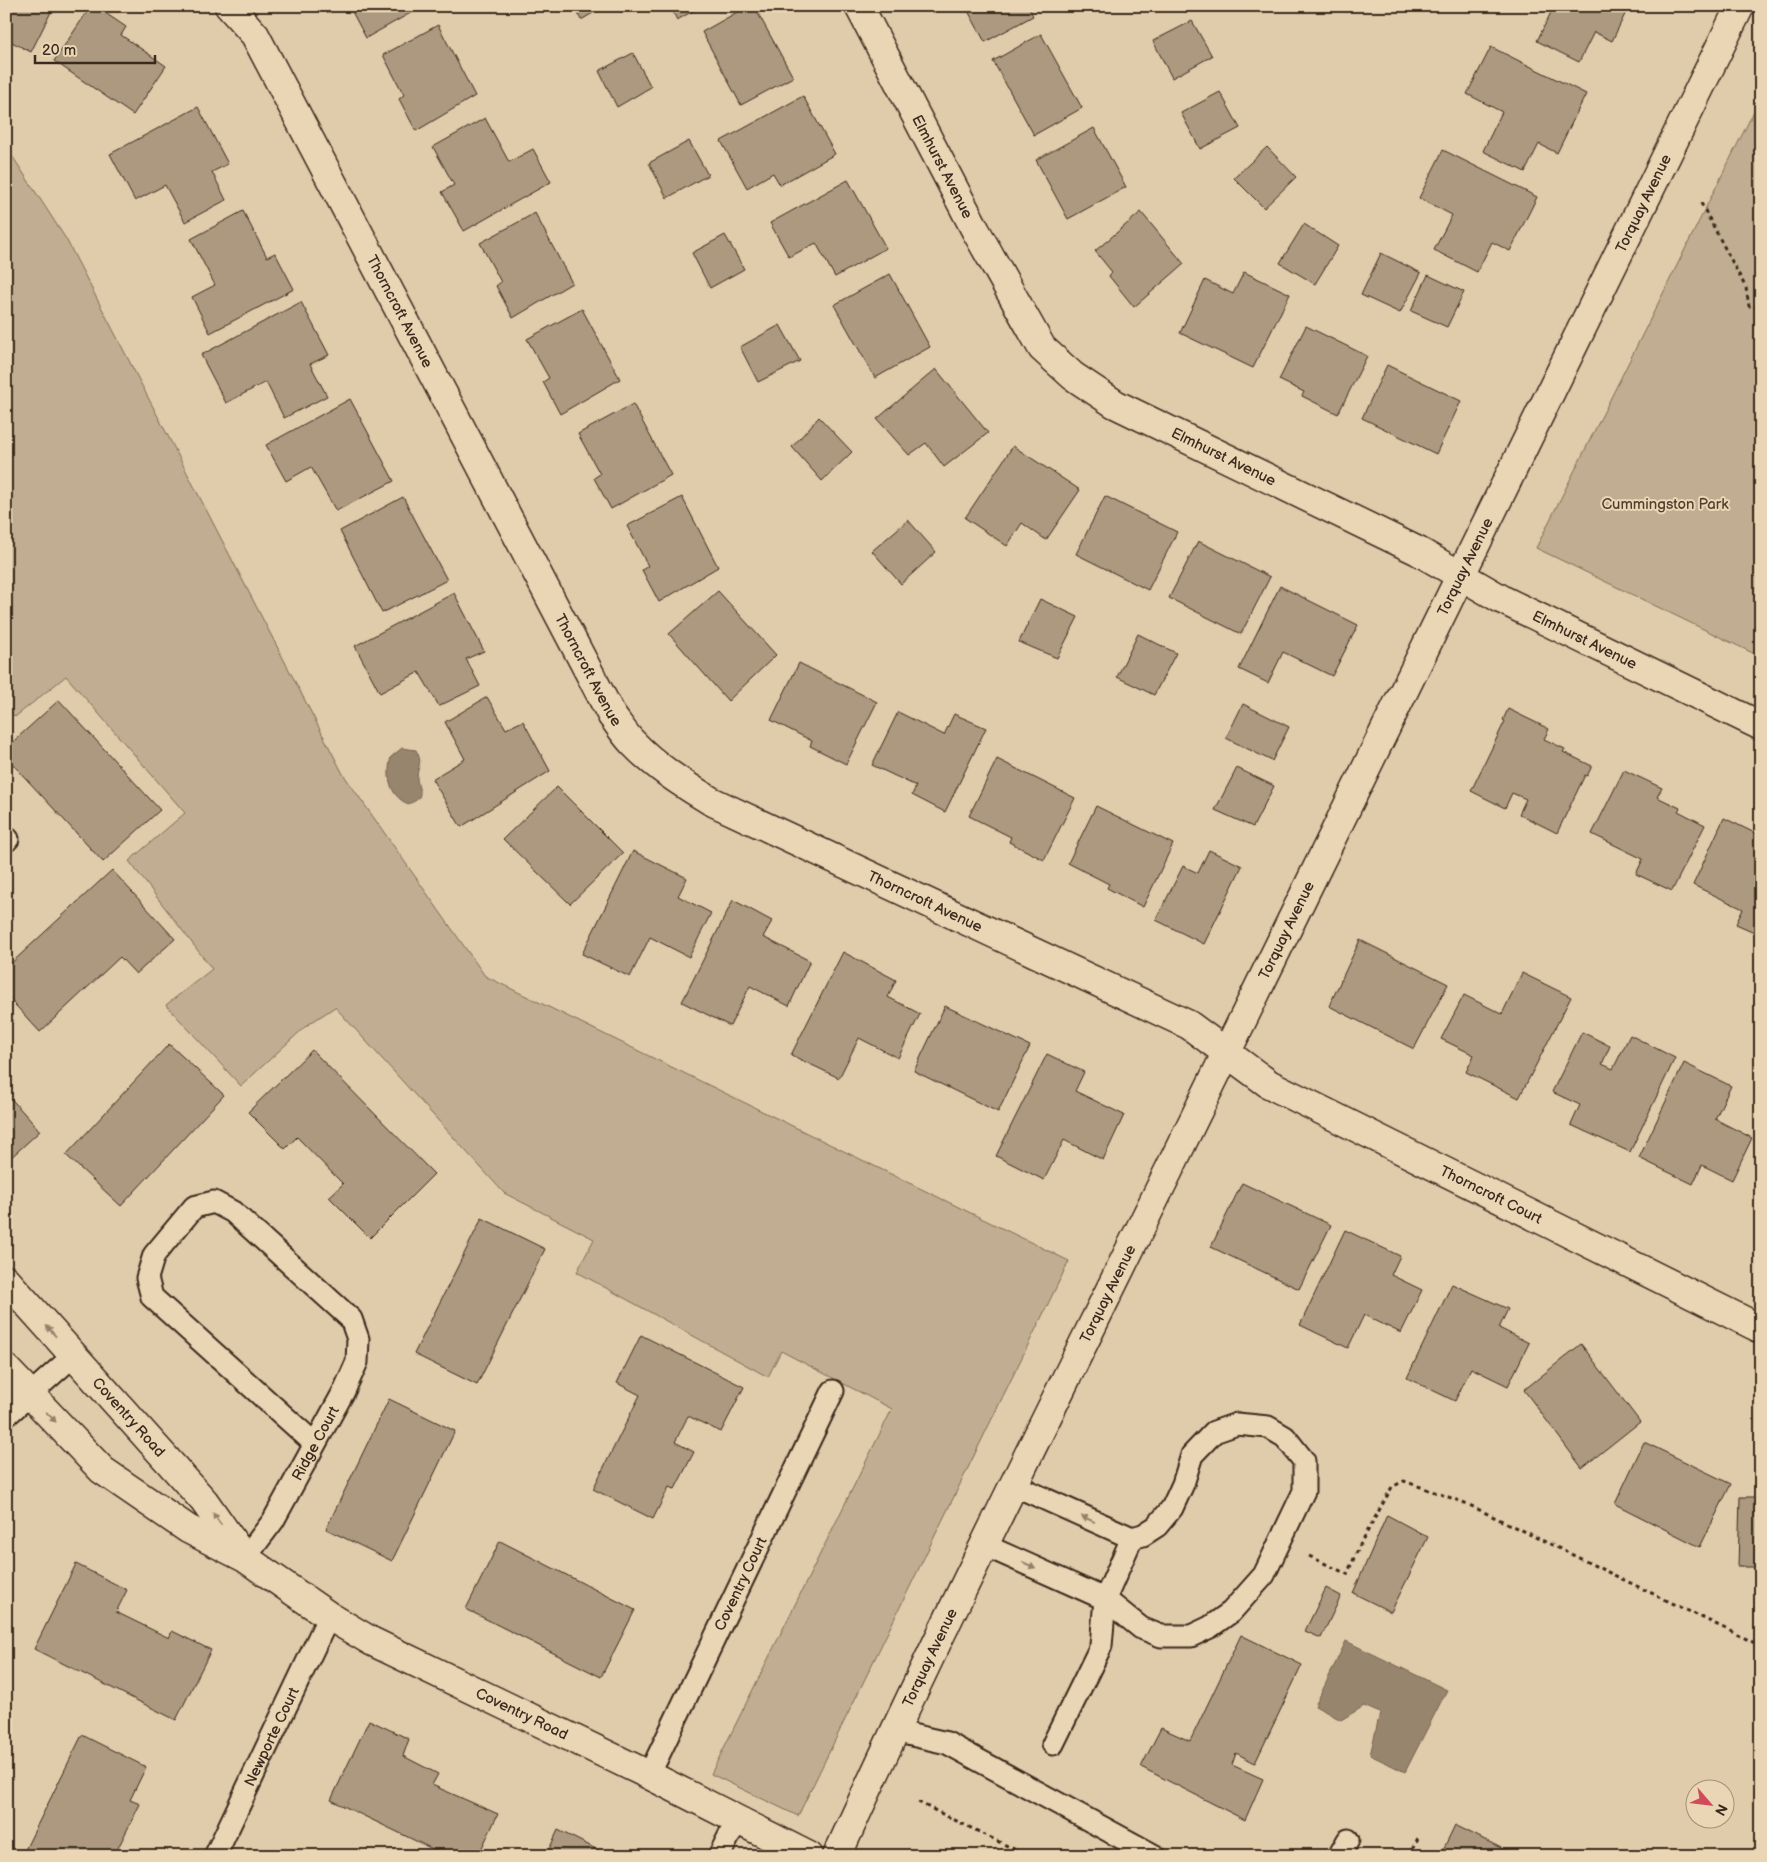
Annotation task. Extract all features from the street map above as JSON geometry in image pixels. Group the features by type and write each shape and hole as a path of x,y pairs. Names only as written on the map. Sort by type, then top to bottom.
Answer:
{"street":[{"name":"Thorncroft Avenue","path":"229,6 255,35 612,716 632,742 680,783 711,800 1189,1025 1226,1053"},
{"name":"Elmhurst Avenue","path":"859,6 972,222 1042,348 1073,376 1115,404 1418,551 1503,600 1761,726"},
{"name":"Torquay Avenue","path":"837,1856 894,1731 984,1545 1740,6"},
{"name":"Thorncroft Court","path":"1226,1053 1269,1084 1761,1329"},
{"name":"Coventry Road","path":"6,1280 204,1502 245,1558"},
{"name":"Coventry Road","path":"6,1369 102,1470 188,1529 245,1558 329,1616 371,1640 648,1775 808,1856"}],"lane":[{"name":"Ridge Court","path":"245,1558 273,1521 316,1444 344,1391 357,1362 358,1339 351,1319 233,1212 214,1202 194,1207 154,1255 147,1278 152,1298 316,1444"},
{"path":"6,1416 73,1356"},
{"name":"Coventry Court","path":"648,1775 834,1391"},
{"path":"984,1545 1105,1599 1141,1628 1161,1636 1191,1636 1210,1627 1231,1612 1264,1576 1304,1490 1304,1461 1286,1437 1268,1427 1237,1424 1214,1432 1192,1455 1183,1484 1172,1508 1157,1526 1143,1535 1132,1538 1014,1485"},
{"path":"1053,1744 1101,1646 1105,1599 1132,1538"},
{"name":"Newporte Court","path":"215,1856 329,1616"},
{"path":"894,1731 947,1743 1156,1856"},
{"path":"719,1856 737,1820"}],"path":[{"path":"1701,202 1746,288 1749,306 1761,309"},
{"path":"1280,1542 1347,1574 1360,1545 1392,1487 1404,1481 1465,1503 1761,1646"},
{"path":"918,1802 1028,1856"},
{"path":"1409,1856 1418,1836"}],"green space":[{"name":"Cummingston Park","path":"1761,97 1761,657 1536,548"},
{"path":"9,151 66,239 343,774 485,976 1069,1261 798,1816 711,1774 892,1409 781,1351 768,1377 577,1272 594,1239 504,1193 335,1007 306,1026 241,1086 166,1005 212,969 129,861 185,813 66,676 15,717 6,707 6,163"}],"shaded area":[{"path":"402,748 416,750 420,761 417,782 420,796 408,804 397,796 389,778 391,757"},
{"path":"1346,1641 1447,1690 1405,1772 1370,1755 1380,1713 1364,1706 1341,1720 1315,1706"}],"building":[{"path":"6,6 54,6 31,52 6,39"},
{"path":"91,6 95,6 126,27 121,35 166,66 133,115 54,61"},
{"path":"349,6 423,6 366,38"},
{"path":"574,6 605,6 581,20"},
{"path":"670,6 702,6 677,20"},
{"path":"748,6 754,6 793,77 741,105 702,32"},
{"path":"963,6 1028,6 1033,16 985,42 967,9 965,10"},
{"path":"1554,6 1629,6 1612,41 1594,32 1579,62 1537,41"},
{"path":"1192,21 1212,56 1172,78 1153,41"},
{"path":"438,25 475,96 416,131 399,99 404,95 383,55"},
{"path":"1041,34 1082,108 1034,135 993,61"},
{"path":"1491,47 1586,94 1557,153 1539,144 1525,172 1483,151 1502,112 1467,94"},
{"path":"633,53 651,87 617,107 599,71"},
{"path":"1220,92 1240,128 1200,149 1181,113"},
{"path":"803,96 835,154 780,185 773,173 747,188 721,141"},
{"path":"198,107 228,164 212,172 226,200 185,222 165,185 135,201 110,154"},
{"path":"485,118 509,162 533,149 551,182 464,231 442,192 454,185 433,147"},
{"path":"1094,128 1126,187 1068,219 1036,160"},
{"path":"689,141 708,175 667,198 649,163"},
{"path":"1267,147 1296,177 1264,208 1234,178"},
{"path":"1443,150 1537,197 1510,251 1492,242 1477,272 1434,250 1452,215 1419,198"},
{"path":"848,180 886,248 835,277 816,243 789,257 770,223"},
{"path":"243,211 267,257 275,253 294,289 210,333 192,297 215,285 191,239"},
{"path":"1141,212 1184,264 1134,307 1109,276 1112,272 1095,251"},
{"path":"535,213 572,283 513,318 496,286 501,282 480,243"},
{"path":"1304,224 1338,246 1315,284 1280,263"},
{"path":"725,235 744,269 710,288 692,253"},
{"path":"1381,253 1421,273 1400,313 1361,295"},
{"path":"1244,272 1290,294 1253,368 1180,333 1205,280 1233,294"},
{"path":"890,274 930,347 875,378 834,305"},
{"path":"1428,275 1464,292 1447,327 1411,311"},
{"path":"301,302 329,355 310,364 327,396 284,418 266,382 226,403 201,355"},
{"path":"582,309 620,379 560,414 543,382 549,378 527,339"},
{"path":"780,325 800,361 758,382 740,347"},
{"path":"1306,326 1367,356 1338,414 1302,396 1304,392 1279,380"},
{"path":"1387,365 1461,401 1436,454 1362,418"},
{"path":"936,369 988,433 944,467 926,443 909,455 877,419"},
{"path":"350,399 394,481 336,511 311,467 286,481 266,445"},
{"path":"633,404 671,475 611,509 594,478 600,474 578,434"},
{"path":"819,417 852,452 822,481 792,447"},
{"path":"1013,446 1080,490 1046,540 1022,523 1007,546 965,518"},
{"path":"1105,496 1177,532 1148,590 1076,554"},
{"path":"403,497 447,580 382,613 340,531"},
{"path":"682,497 718,567 659,602 642,570 648,566 627,526"},
{"path":"908,520 936,552 901,584 872,551"},
{"path":"1198,541 1270,577 1241,634 1169,598"},
{"path":"1280,586 1358,625 1332,676 1283,652 1268,683 1239,669"},
{"path":"718,591 776,655 728,701 669,634"},
{"path":"454,593 484,651 466,659 480,686 439,706 419,672 380,693 355,646"},
{"path":"1040,599 1078,617 1057,658 1019,642"},
{"path":"1138,634 1176,653 1154,695 1117,677"},
{"path":"799,663 877,702 846,764 810,746 812,741 771,720"},
{"path":"487,697 506,729 523,721 550,771 461,827 432,779 465,759 445,722"},
{"path":"59,700 160,810 103,862 6,757 6,748"},
{"path":"1243,704 1289,727 1272,761 1226,738"},
{"path":"1508,709 1549,729 1544,739 1565,749 1563,752 1592,766 1587,776 1585,775 1557,833 1519,814 1526,799 1512,793 1505,808 1471,791 1505,721 1503,720"},
{"path":"898,712 944,735 954,714 986,728 945,812 912,795 916,786 872,765"},
{"path":"997,759 1075,798 1044,860 1009,842 1011,837 969,816"},
{"path":"1237,768 1274,786 1253,827 1215,810"},
{"path":"1624,770 1662,788 1657,797 1680,808 1678,811 1705,825 1672,891 1636,874 1643,859 1592,834"},
{"path":"557,787 623,853 570,904 503,839"},
{"path":"1096,806 1173,844 1143,907 1107,888 1109,884 1068,863"},
{"path":"1724,818 1761,836 1761,935 1736,924 1743,909 1693,885"},
{"path":"1209,850 1242,866 1204,944 1156,920 1183,866 1198,873"},
{"path":"633,851 687,878 678,896 711,913 689,957 650,937 630,977 582,954"},
{"path":"112,870 175,939 136,974 120,957 40,1032 6,995 6,968"},
{"path":"733,900 772,921 763,937 810,961 789,1006 750,986 730,1026 682,1002"},
{"path":"1360,940 1448,984 1414,1049 1329,1006"},
{"path":"843,952 896,980 888,997 920,1014 898,1058 859,1038 839,1078 791,1055"},
{"path":"1522,973 1571,997 1519,1098 1466,1072 1474,1055 1441,1039 1464,995 1502,1014"},
{"path":"945,1006 1030,1046 998,1112 914,1071"},
{"path":"1582,1032 1610,1046 1602,1064 1613,1069 1630,1035 1675,1058 1630,1152 1571,1125 1580,1105 1552,1092"},
{"path":"169,1044 224,1095 121,1206 66,1155"},
{"path":"312,1050 434,1174 370,1238 329,1197 343,1184 297,1137 285,1149 248,1112"},
{"path":"1047,1054 1084,1072 1075,1091 1124,1115 1103,1160 1064,1140 1044,1180 996,1156"},
{"path":"1684,1063 1731,1086 1715,1119 1752,1138 1732,1180 1702,1165 1693,1184 1639,1158"},
{"path":"6,1093 40,1131 6,1162"},
{"path":"1242,1183 1331,1225 1299,1289 1211,1247"},
{"path":"482,1218 545,1249 477,1385 414,1354"},
{"path":"1345,1230 1400,1256 1391,1275 1422,1290 1401,1333 1364,1315 1348,1348 1300,1325"},
{"path":"1452,1284 1508,1309 1499,1328 1529,1343 1508,1386 1471,1368 1455,1401 1407,1378"},
{"path":"641,1335 744,1387 721,1432 688,1416 675,1442 694,1452 675,1489 669,1487 653,1519 593,1489 640,1395 617,1383"},
{"path":"1581,1344 1640,1422 1582,1468 1524,1390"},
{"path":"389,1399 455,1431 392,1561 326,1529"},
{"path":"1644,1442 1731,1484 1700,1547 1615,1504"},
{"path":"1740,1497 1761,1497 1761,1567 1738,1567"},
{"path":"1387,1515 1428,1537 1391,1612 1353,1593"},
{"path":"500,1541 635,1610 601,1677 466,1609"},
{"path":"76,1564 127,1590 116,1612 169,1638 172,1631 211,1650 176,1720 34,1649"},
{"path":"1326,1588 1341,1596 1321,1638 1305,1631"},
{"path":"1241,1635 1302,1665 1255,1763 1236,1753 1232,1765 1263,1779 1245,1820 1141,1767 1161,1728 1190,1741"},
{"path":"369,1720 409,1739 403,1756 438,1774 432,1785 498,1814 478,1856 447,1856 331,1800"},
{"path":"82,1735 146,1767 130,1800 140,1804 114,1856 22,1856"},
{"path":"1455,1825 1517,1856 1440,1856"},
{"path":"558,1830 610,1856 546,1856"}]}
